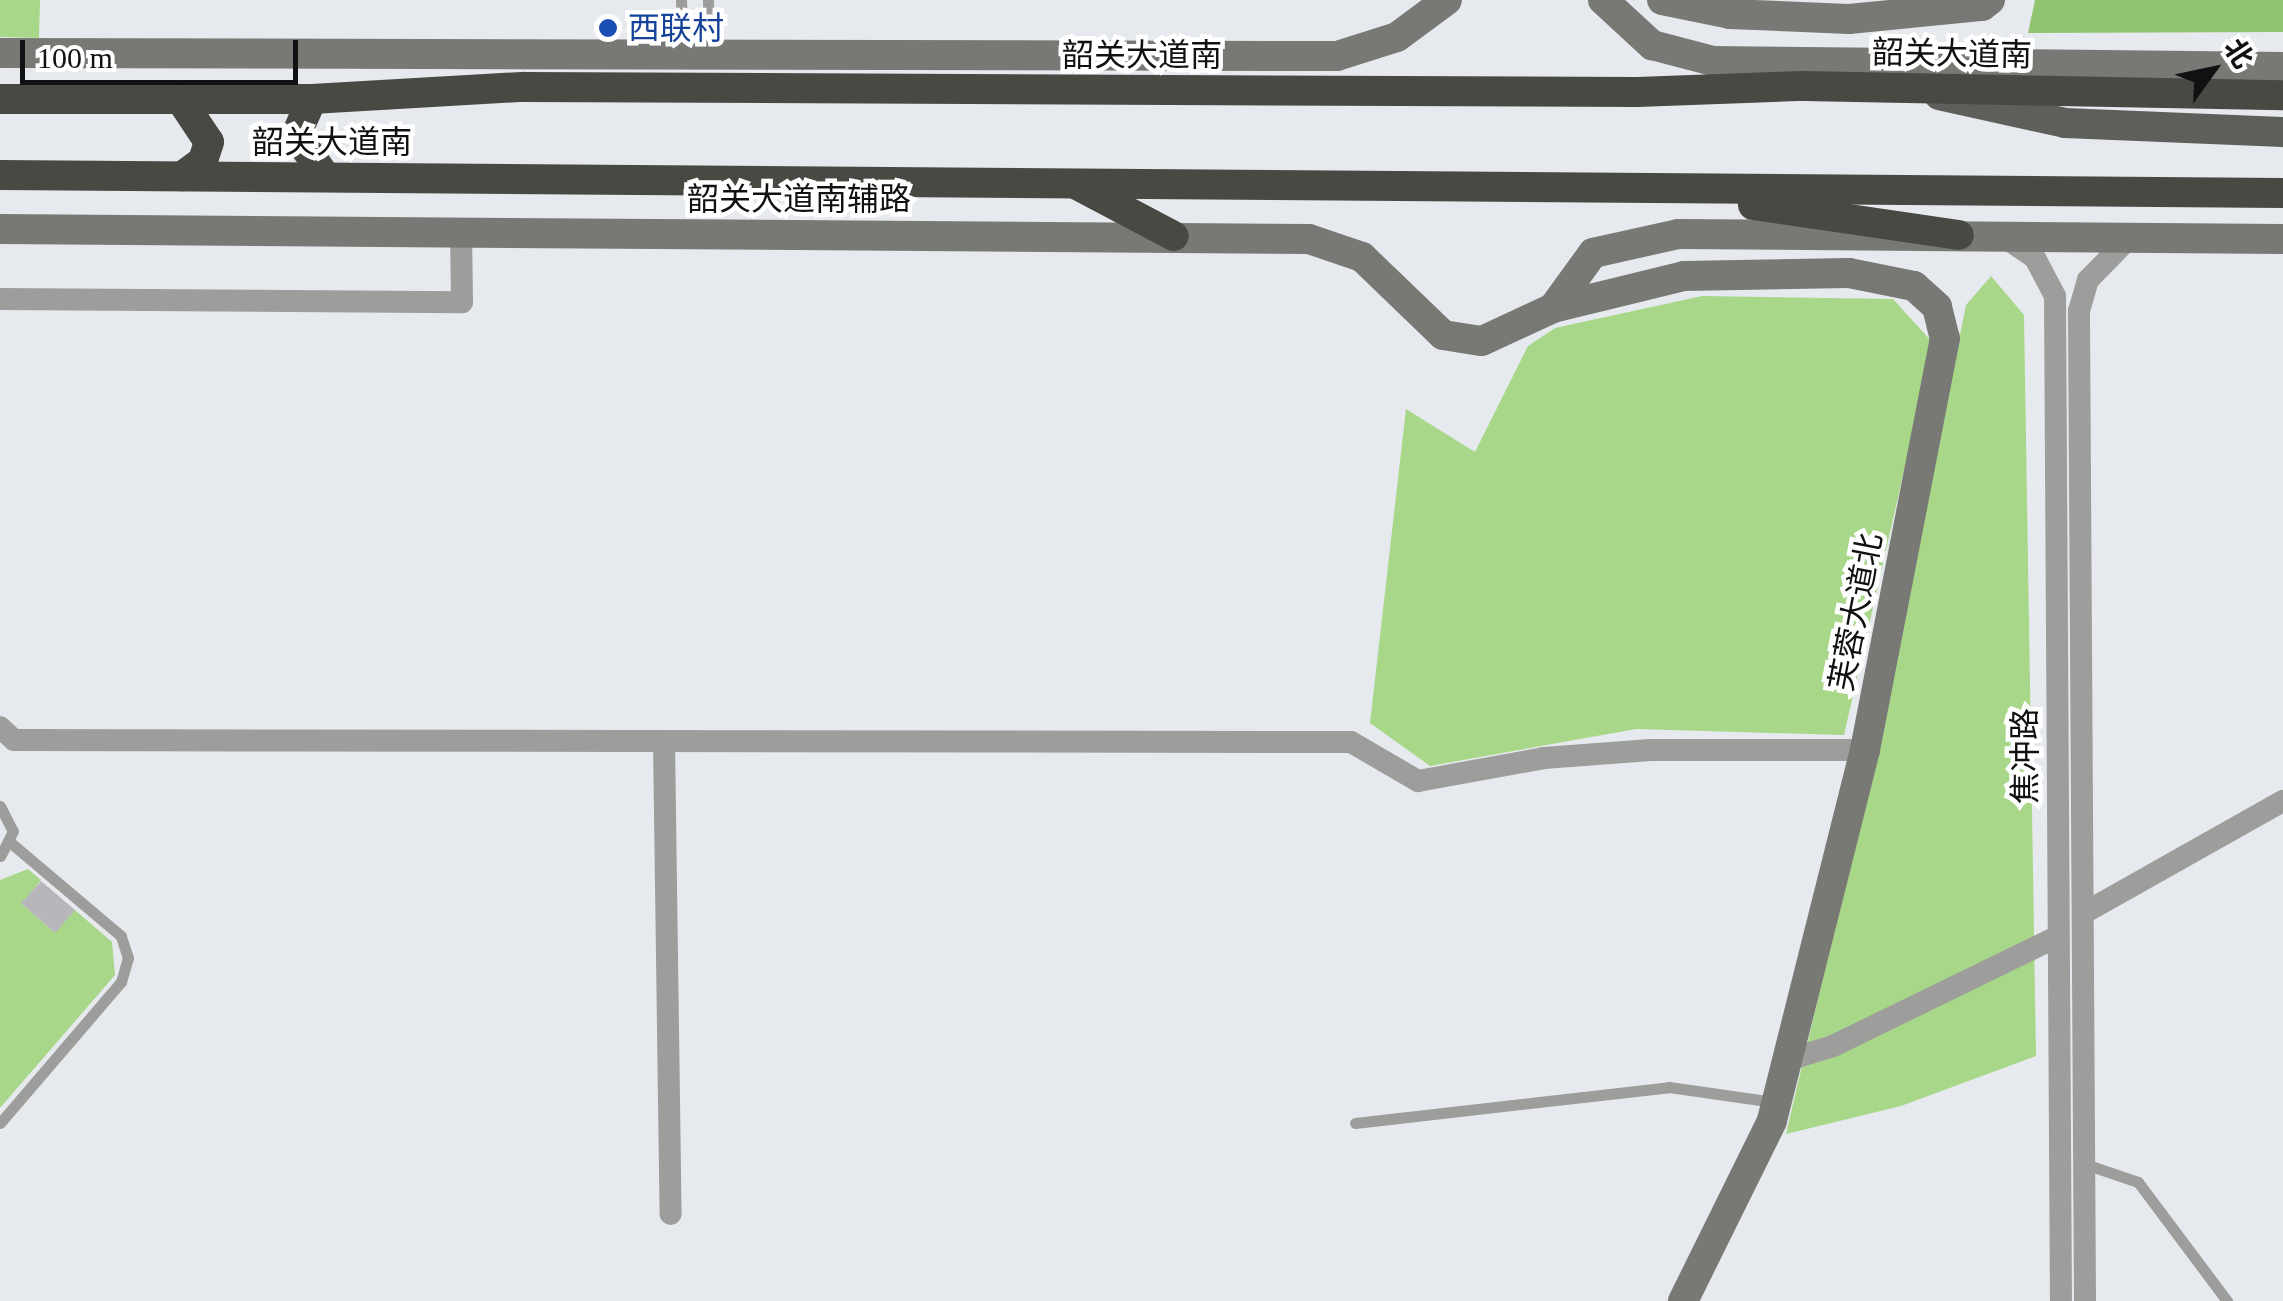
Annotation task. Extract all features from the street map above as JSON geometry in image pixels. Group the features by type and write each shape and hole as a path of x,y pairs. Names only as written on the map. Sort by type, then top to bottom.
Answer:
{"highway":[{"name":"韶关大道南","path":"0,99 312,100 523,88 1912,89 2283,95"},
{"path":"182,100 209,142 203,161 182,176"},
{"path":"312,100 296,136 325,176"},
{"name":"韶关大道南","path":"0,175 2283,193"},
{"path":"1072,182 1174,236"},
{"path":"1646,190 1959,236"}],"main road":[{"path":"1912,89 2065,123 2283,132"}],"street":[{"path":"0,53 696,51 1337,56 1407,32 1447,0"},
{"path":"1603,0 1652,45 1714,62 2283,67"},
{"path":"1662,0 1730,14 1849,19 1990,0"},
{"name":"韶关大道南辅路","path":"0,229 1174,236 1336,244 1386,275 1443,335 1460,339 1498,336 1553,308"},
{"path":"0,299 462,302 461,232"},
{"name":"焦冲路","path":"2001,236 2035,258 2055,296 2061,1301"},
{"path":"1553,308 1593,254 1647,237 2283,239"},
{"name":"焦冲路","path":"2085,1301 2079,311 2094,272 2129,238"},
{"name":"芙蓉大道北","path":"1553,308 1684,276 1849,273 1914,286 1937,306 1945,338 1865,750 1791,1058 1751,1172 1684,1301"},
{"path":"0,727 14,740 1351,742 1418,780 1544,758 1651,750 1865,750"},
{"path":"664,742 671,1214"},
{"path":"2084,913 2283,801"},
{"path":"1791,1058 1833,1046 2058,936"}],"lane":[{"path":"681,0 696,51"},
{"path":"696,51 708,0"},
{"path":"0,806 11,820 11,843 0,856"},
{"path":"0,1123 121,982 128,958 121,936 11,843"},
{"path":"1354,1124 1669,1087 1778,1103"},
{"path":"2085,1164 2138,1182 2227,1301"}],"green space":[{"path":"0,0 40,0 39,38 0,37"},
{"path":"2035,0 2283,0 2283,32 2028,33"},
{"path":"1991,276 2024,315 2036,1056 1901,1106 1786,1134 1876,752 1966,305"},
{"path":"1702,296 1893,299 1933,343 1844,735 1636,729 1430,766 1370,723 1406,409 1475,452 1528,346 1555,328"},
{"path":"28,869 41,880 22,904 54,932 75,910 112,942 115,975 0,1108 0,880"}],"building":[{"path":"41,881 75,910 55,933 21,903"}],"place":[{"name":"西联村","path":"608,28"}]}
